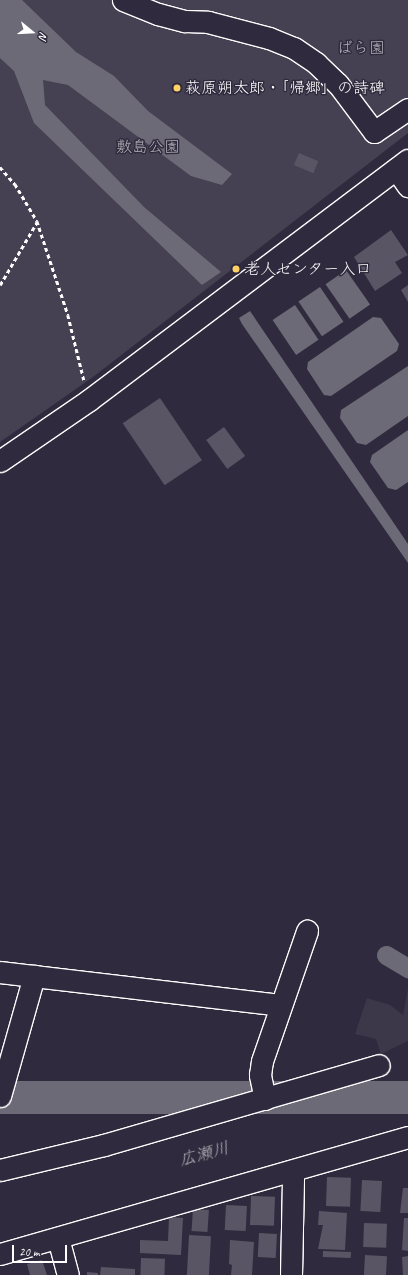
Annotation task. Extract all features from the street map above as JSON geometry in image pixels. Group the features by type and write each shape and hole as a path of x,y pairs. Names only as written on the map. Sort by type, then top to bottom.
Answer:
{"street":[{"path":"123,0 158,14 185,21 208,22 294,48 316,63 338,84 374,132 388,132 408,109"},
{"path":"0,461 90,400 402,165 408,186"},
{"path":"265,1100 260,1075 262,1061 307,931"},
{"path":"0,972 280,1006"},
{"path":"0,1096 34,976"},
{"path":"0,1170 104,1144 265,1100 379,1065"},
{"path":"0,1254 408,1137"},
{"path":"291,1171 293,1178 291,1275"},
{"path":"58,1238 68,1275"}],"path":[{"path":"0,167 15,184 37,221 68,315 87,386"},
{"path":"0,285 37,221"}],"shaded area":[{"path":"408,988 408,1041 381,1054 376,1039 355,1034 367,998 390,1005 403,1015"}],"green space":[{"name":"敷島公園","path":"0,0 408,0 408,133 93,377 0,442"}],"water":[{"path":"0,0 22,0 76,52 114,76 148,111 232,174 222,185 191,176 68,85 43,80 45,105 144,207 221,272 202,285 34,123 14,71 0,58"},
{"path":"346,270 370,304 350,319 326,284"},
{"path":"320,287 343,322 322,336 298,302"},
{"path":"295,305 318,340 296,355 273,320"},
{"path":"250,311 408,544 408,563 242,324 239,318"},
{"path":"373,317 381,318 399,344 397,351 331,396 324,395 307,369 308,362"},
{"path":"408,366 408,416 366,445 357,443 340,418 341,410"},
{"path":"408,430 408,482 396,490 388,488 370,462 372,455"},
{"path":"0,1081 408,1081 408,1114 0,1114"}],"building":[{"path":"299,153 318,161 313,173 294,165"},
{"path":"391,230 408,255 395,262 402,273 375,291 354,257"},
{"path":"408,285 408,302 401,290"},
{"path":"160,398 202,460 165,485 123,423"},
{"path":"224,427 245,456 227,469 206,440"},
{"path":"327,1177 351,1178 350,1207 326,1206"},
{"path":"362,1180 382,1181 380,1212 360,1211"},
{"path":"403,1188 408,1188 408,1213 400,1213"},
{"path":"251,1196 275,1197 274,1226 250,1225"},
{"path":"226,1205 247,1206 246,1231 225,1230"},
{"path":"193,1209 209,1210 207,1232 191,1231"},
{"path":"319,1211 347,1213 345,1250 318,1249 323,1225 318,1225"},
{"path":"169,1217 183,1218 181,1255 140,1253 140,1240 168,1241"},
{"path":"404,1218 408,1218 408,1251 402,1250"},
{"path":"364,1223 387,1224 386,1248 363,1247"},
{"path":"259,1233 277,1234 276,1258 258,1257"},
{"path":"189,1235 211,1236 209,1275 187,1275"},
{"path":"230,1240 254,1242 252,1275 231,1275 232,1265 229,1264"},
{"path":"323,1251 351,1252 351,1258 323,1257"},
{"path":"365,1255 387,1256 386,1275 364,1275"},
{"path":"408,1256 408,1275 403,1275 402,1257"},
{"path":"141,1258 165,1259 164,1275 140,1275"},
{"path":"42,1260 47,1275 30,1275 27,1264"},
{"path":"101,1267 135,1269 135,1275 100,1275"},
{"path":"87,1272 98,1273 98,1275 87,1275"}],"waterway":[{"path":"386,955 408,968"}],"place":[{"name":"萩原朔太郎・「帰郷」の詩碑","path":"177,88"},
{"name":"老人センター入口","path":"236,269"}],"park label":[{"name":"ばら園","path":"361,48"}],"water label":[{"name":"広瀬川","path":"204,1154"}]}
